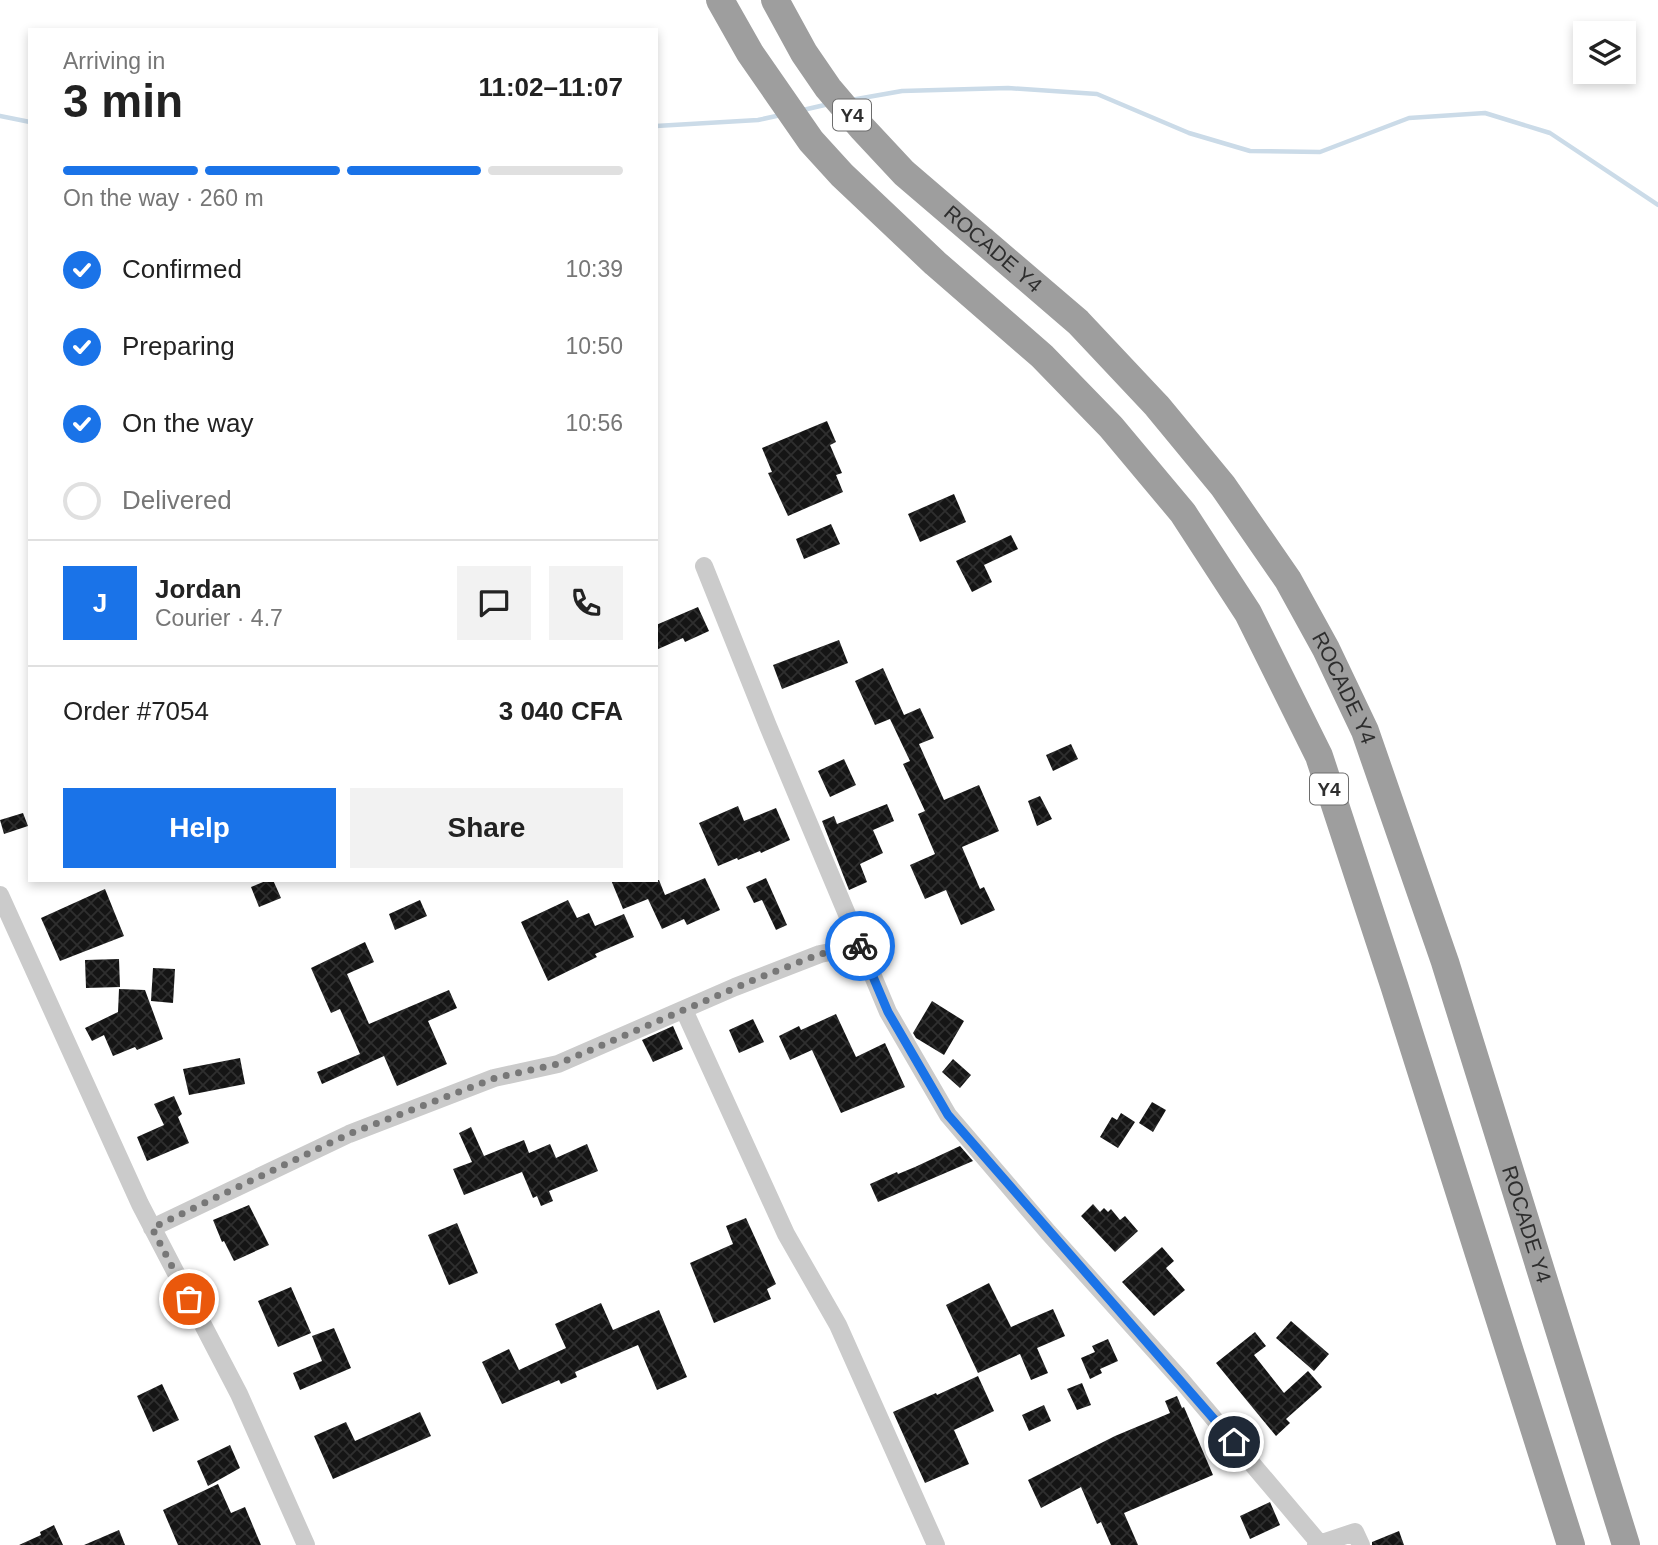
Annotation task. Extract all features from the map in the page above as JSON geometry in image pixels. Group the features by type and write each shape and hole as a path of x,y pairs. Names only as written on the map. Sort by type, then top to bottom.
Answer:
{"highway":[{"name":"Y4","path":"720,0 750,53 811,141 842,175 935,263 1042,356 1111,427 1183,513 1248,613 1319,756 1571,1545"},
{"name":"ROCADE Y4","path":"775,0 804,53 828,88 904,173 1078,322 1157,406 1223,486 1281,569 1326,649 1365,731 1445,962 1626,1545"}],"street":[{"path":"704,566 888,1012 948,1115 1048,1232 1182,1381 1318,1544 1355,1532 1361,1545"},
{"path":"0,895 152,1228 239,1394 306,1545"},
{"path":"152,1228 349,1134 495,1078 558,1064 820,954 860,946"},
{"path":"684,1010 786,1234 838,1325 936,1545"}],"building":[{"path":"827,421 836,442 830,445 842,473 836,475 843,492 788,516 768,473 772,472 762,448"},
{"path":"954,494 966,522 920,542 908,514"},
{"path":"831,524 840,544 804,559 796,539"},
{"path":"1011,535 1018,549 984,565 992,582 972,592 956,561"},
{"path":"698,607 709,631 685,642 683,638 658,649 658,624"},
{"path":"839,640 848,663 782,689 773,665"},
{"path":"883,668 904,715 920,708 934,738 919,744 944,800 979,785 999,831 962,847 980,889 984,887 995,910 961,925 946,890 925,899 910,865 935,854 918,814 925,811 903,764 910,761 890,719 875,725 855,681"},
{"path":"1071,744 1078,759 1053,771 1046,755"},
{"path":"844,759 856,785 830,797 818,771"},
{"path":"1040,796 1052,819 1037,826 1028,801"},
{"path":"887,804 894,821 873,830 883,853 860,864 867,882 849,890 822,821 834,816 837,824"},
{"path":"738,806 744,821 776,808 790,840 761,853 760,851 718,866 699,823"},
{"path":"23,813 28,826 4,834 0,820"},
{"path":"705,878 720,910 687,925 684,919 662,929 648,899 623,909 612,882 659,880 665,895"},
{"path":"766,878 787,925 776,930 762,900 754,903 746,887"},
{"path":"263,882 274,882 281,898 259,907 251,887"},
{"path":"105,889 124,936 60,961 41,918"},
{"path":"420,900 427,916 395,930 389,914"},
{"path":"568,900 577,918 589,913 595,926 624,914 634,937 595,954 597,957 548,981 521,922"},
{"path":"365,942 374,962 347,974 369,1024 449,990 457,1008 428,1021 447,1064 397,1086 384,1056 322,1084 317,1072 360,1054 340,1009 331,1013 311,968"},
{"path":"119,959 120,987 86,988 85,960"},
{"path":"153,968 175,969 173,1003 151,1001"},
{"path":"119,989 145,990 163,1039 113,1056 104,1035 92,1041 85,1028 118,1012"},
{"path":"932,1001 964,1021 944,1055 916,1038 913,1033"},
{"path":"836,1014 856,1057 885,1043 905,1087 841,1113 812,1050 790,1060 779,1036 799,1026 801,1030"},
{"path":"753,1019 764,1042 739,1053 729,1030"},
{"path":"673,1026 683,1049 653,1062 642,1040"},
{"path":"240,1058 245,1084 189,1095 183,1069"},
{"path":"953,1059 971,1075 960,1088 942,1072"},
{"path":"174,1096 182,1114 178,1117 189,1143 147,1161 137,1137 164,1125 154,1104"},
{"path":"1152,1102 1166,1110 1153,1132 1139,1123"},
{"path":"1121,1113 1135,1122 1118,1148 1100,1137 1112,1117 1117,1120"},
{"path":"471,1127 484,1156 524,1140 529,1153 550,1144 556,1158 587,1144 598,1171 549,1191 553,1201 541,1206 537,1196 533,1198 522,1172 464,1195 453,1169 472,1162 459,1133"},
{"path":"960,1146 973,1161 878,1202 870,1184"},
{"path":"1093,1204 1100,1212 1104,1208 1108,1212 1111,1209 1120,1220 1125,1216 1138,1231 1115,1252 1081,1216"},
{"path":"249,1205 269,1245 234,1261 213,1220"},
{"path":"746,1218 776,1284 767,1289 771,1299 714,1323 690,1263 733,1244 726,1226"},
{"path":"457,1223 478,1273 449,1285 428,1235"},
{"path":"1162,1247 1174,1261 1166,1268 1185,1290 1154,1316 1122,1282"},
{"path":"989,1283 1011,1327 1053,1309 1065,1336 1037,1348 1048,1373 1031,1380 1020,1354 978,1373 946,1305"},
{"path":"291,1287 311,1333 278,1347 258,1301"},
{"path":"601,1303 613,1330 659,1310 687,1377 657,1390 638,1345 575,1372 577,1377 561,1384 559,1380 502,1404 482,1362 509,1349 519,1370 566,1348 555,1324"},
{"path":"1291,1321 1329,1354 1314,1371 1276,1338"},
{"path":"334,1328 351,1368 300,1390 293,1373 322,1361 312,1336"},
{"path":"1255,1332 1266,1346 1254,1355 1284,1393 1308,1371 1322,1387 1286,1419 1290,1423 1276,1436 1216,1363"},
{"path":"1108,1339 1118,1361 1100,1369 1102,1373 1090,1379 1081,1358 1095,1352 1092,1346"},
{"path":"978,1376 994,1411 954,1430 969,1464 925,1483 893,1412"},
{"path":"1082,1383 1091,1405 1077,1410 1067,1389"},
{"path":"162,1384 179,1420 153,1432 137,1396"},
{"path":"1177,1396 1213,1475 1124,1513 1138,1545 1111,1545 1101,1522 1097,1524 1081,1487 1041,1508 1028,1480 1115,1436 1170,1413 1165,1401"},
{"path":"1044,1405 1051,1421 1029,1431 1022,1415"},
{"path":"420,1412 431,1436 333,1479 314,1436 346,1422 355,1441"},
{"path":"230,1445 240,1468 208,1486 197,1461"},
{"path":"218,1484 231,1513 245,1507 261,1545 178,1545 163,1510"},
{"path":"1270,1502 1280,1525 1250,1539 1240,1516"},
{"path":"54,1525 63,1545 19,1545 41,1535 40,1532"},
{"path":"119,1530 125,1545 84,1545"},
{"path":"1399,1531 1404,1545 1372,1545 1372,1542"}],"waterway":[{"path":"851,100 902,91 1008,88 1097,94 1189,133 1250,151 1320,152 1409,118 1485,113 1550,133 1658,205"},
{"path":"803,110 829,104"},
{"path":"658,126 758,120 781,115"},
{"path":"0,116 28,122"}],"way so far":[{"path":"189,1299 152,1228 349,1134 495,1078 558,1064 756,979 820,954 860,946"}],"route":[{"path":"860,946 888,1012 948,1115 1234,1442"}]}
